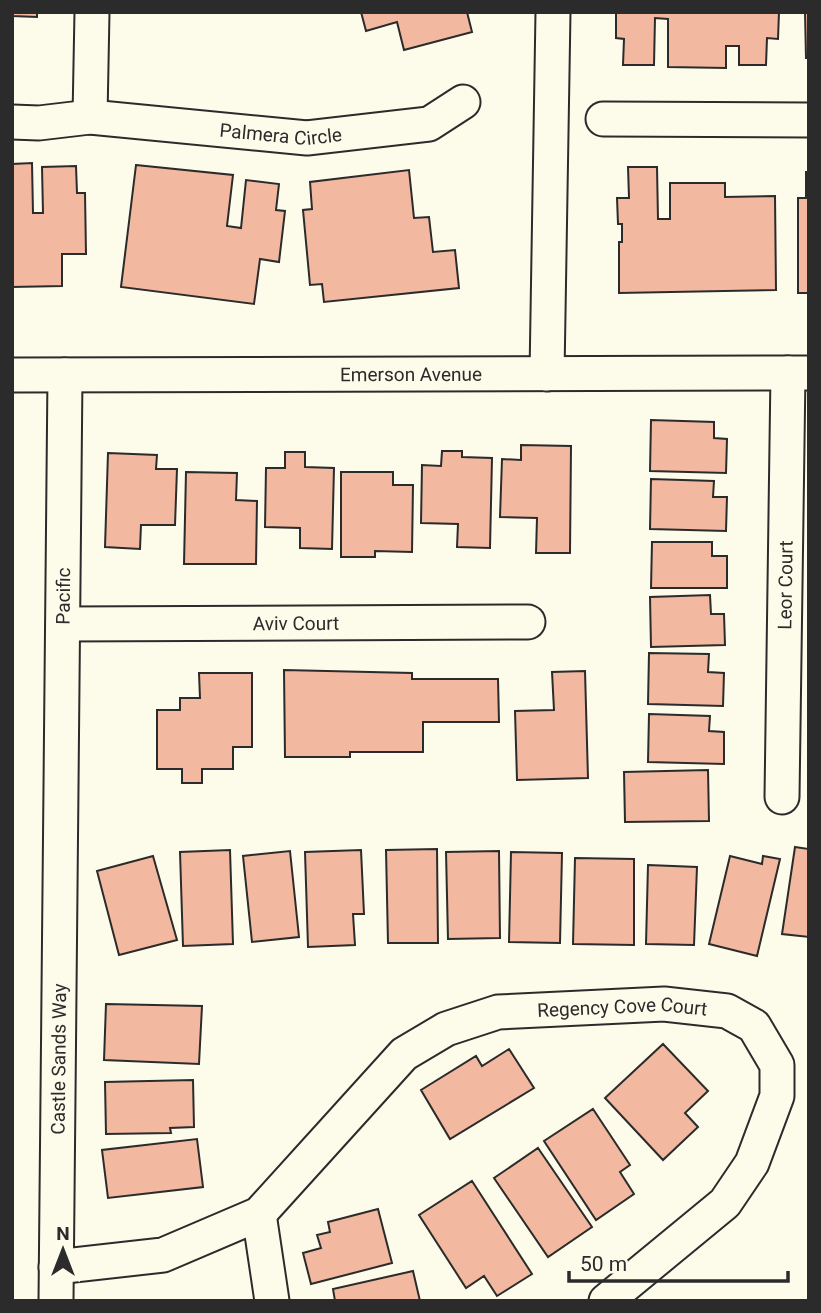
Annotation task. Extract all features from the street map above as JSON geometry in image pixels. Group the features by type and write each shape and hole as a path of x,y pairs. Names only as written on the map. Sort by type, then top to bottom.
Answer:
{"street":[{"path":"90,117 92,12"},
{"path":"547,374 553,12"},
{"name":"Palmera Circle","path":"12,122 39,123 90,117 307,138 429,124 463,102"},
{"path":"603,119 809,120"},
{"name":"Emerson Avenue","path":"12,375 798,373"},
{"name":"Leor Court","path":"782,797 798,373"},
{"name":"Pacific","path":"61,818 65,375"},
{"name":"Aviv Court","path":"63,624 528,622"},
{"name":"Castle Sands Way","path":"56,1301 61,818"},
{"name":"Regency Cove Court","path":"56,1267 163,1255 260,1214 404,1054 446,1028 498,1012 664,1004 727,1011 754,1026 777,1065 777,1096 752,1163 725,1203 606,1301"},
{"path":"260,1214 272,1301"}],"building":[{"path":"12,12 37,12 37,17 12,16"},
{"path":"361,12 467,12 472,32 404,50 397,22 366,31"},
{"path":"616,12 779,12 778,39 767,38 766,65 739,65 739,46 726,46 726,68 668,67 668,19 655,18 654,65 623,65 624,39 616,38"},
{"path":"805,12 809,12 809,58 806,58"},
{"path":"32,163 33,213 43,213 42,167 76,166 77,193 85,193 86,254 62,254 62,286 12,287 12,164"},
{"path":"136,165 233,175 227,226 241,228 246,180 279,184 276,210 285,211 279,262 260,259 254,304 121,287"},
{"path":"628,167 657,167 658,219 670,219 670,183 725,183 725,197 775,196 776,290 619,293 619,242 622,242 622,224 618,224 617,198 629,198"},
{"path":"409,170 414,218 429,217 433,252 455,250 459,288 324,302 322,284 310,285 303,210 312,209 310,182"},
{"path":"806,172 809,172 809,293 798,293 798,198 806,198"},
{"path":"651,420 714,422 714,438 727,439 726,473 650,471"},
{"path":"521,445 571,446 570,553 536,553 537,518 500,517 502,459 521,460"},
{"path":"442,451 462,451 462,457 492,458 490,548 457,547 458,524 421,523 422,465 441,466"},
{"path":"285,452 305,452 305,467 334,468 332,549 300,548 300,528 265,527 266,468 285,468"},
{"path":"108,453 157,455 156,469 177,469 175,525 141,525 140,549 105,547"},
{"path":"186,472 237,473 236,500 257,501 256,564 184,564"},
{"path":"341,472 393,472 393,485 413,485 412,552 375,551 375,557 341,557"},
{"path":"651,479 714,481 713,497 727,497 726,531 650,529"},
{"path":"652,542 712,542 712,556 727,556 727,588 651,588"},
{"path":"710,595 711,614 724,614 725,645 651,647 650,597"},
{"path":"649,653 709,654 708,672 724,673 723,706 648,704"},
{"path":"284,670 412,673 412,679 498,679 499,722 423,722 423,752 350,752 350,757 285,757"},
{"path":"585,671 588,778 517,780 515,711 554,710 552,672"},
{"path":"199,673 252,673 252,747 233,747 233,769 202,769 202,783 182,783 182,769 157,769 157,710 180,710 180,698 200,698"},
{"path":"649,714 710,716 709,731 724,732 724,764 648,762"},
{"path":"708,770 709,821 625,822 624,772"},
{"path":"795,847 809,849 809,937 782,934"},
{"path":"437,849 438,943 388,943 386,850"},
{"path":"230,850 233,944 183,946 180,852"},
{"path":"361,850 364,914 353,914 355,945 308,947 305,852"},
{"path":"290,851 299,937 252,942 243,856"},
{"path":"499,851 500,938 448,939 446,852"},
{"path":"511,852 562,853 560,943 509,942"},
{"path":"153,856 177,940 119,955 97,871"},
{"path":"730,856 762,864 763,856 780,859 757,956 709,944"},
{"path":"575,858 634,859 634,945 573,944"},
{"path":"648,865 697,867 694,945 646,944"},
{"path":"106,1004 202,1006 199,1064 104,1060"},
{"path":"663,1044 708,1091 685,1113 698,1127 663,1160 605,1098"},
{"path":"509,1049 534,1088 450,1139 421,1090 476,1056 482,1066"},
{"path":"193,1080 194,1127 170,1128 171,1133 106,1134 105,1082"},
{"path":"593,1109 630,1165 620,1172 634,1194 596,1220 544,1141"},
{"path":"197,1139 203,1187 108,1198 102,1150"},
{"path":"538,1148 592,1227 548,1257 494,1178"},
{"path":"472,1181 532,1274 497,1296 484,1276 466,1288 419,1215"},
{"path":"378,1209 392,1263 311,1284 303,1253 321,1248 317,1235 330,1232 328,1222"},
{"path":"413,1271 420,1301 335,1301 333,1289"}]}
